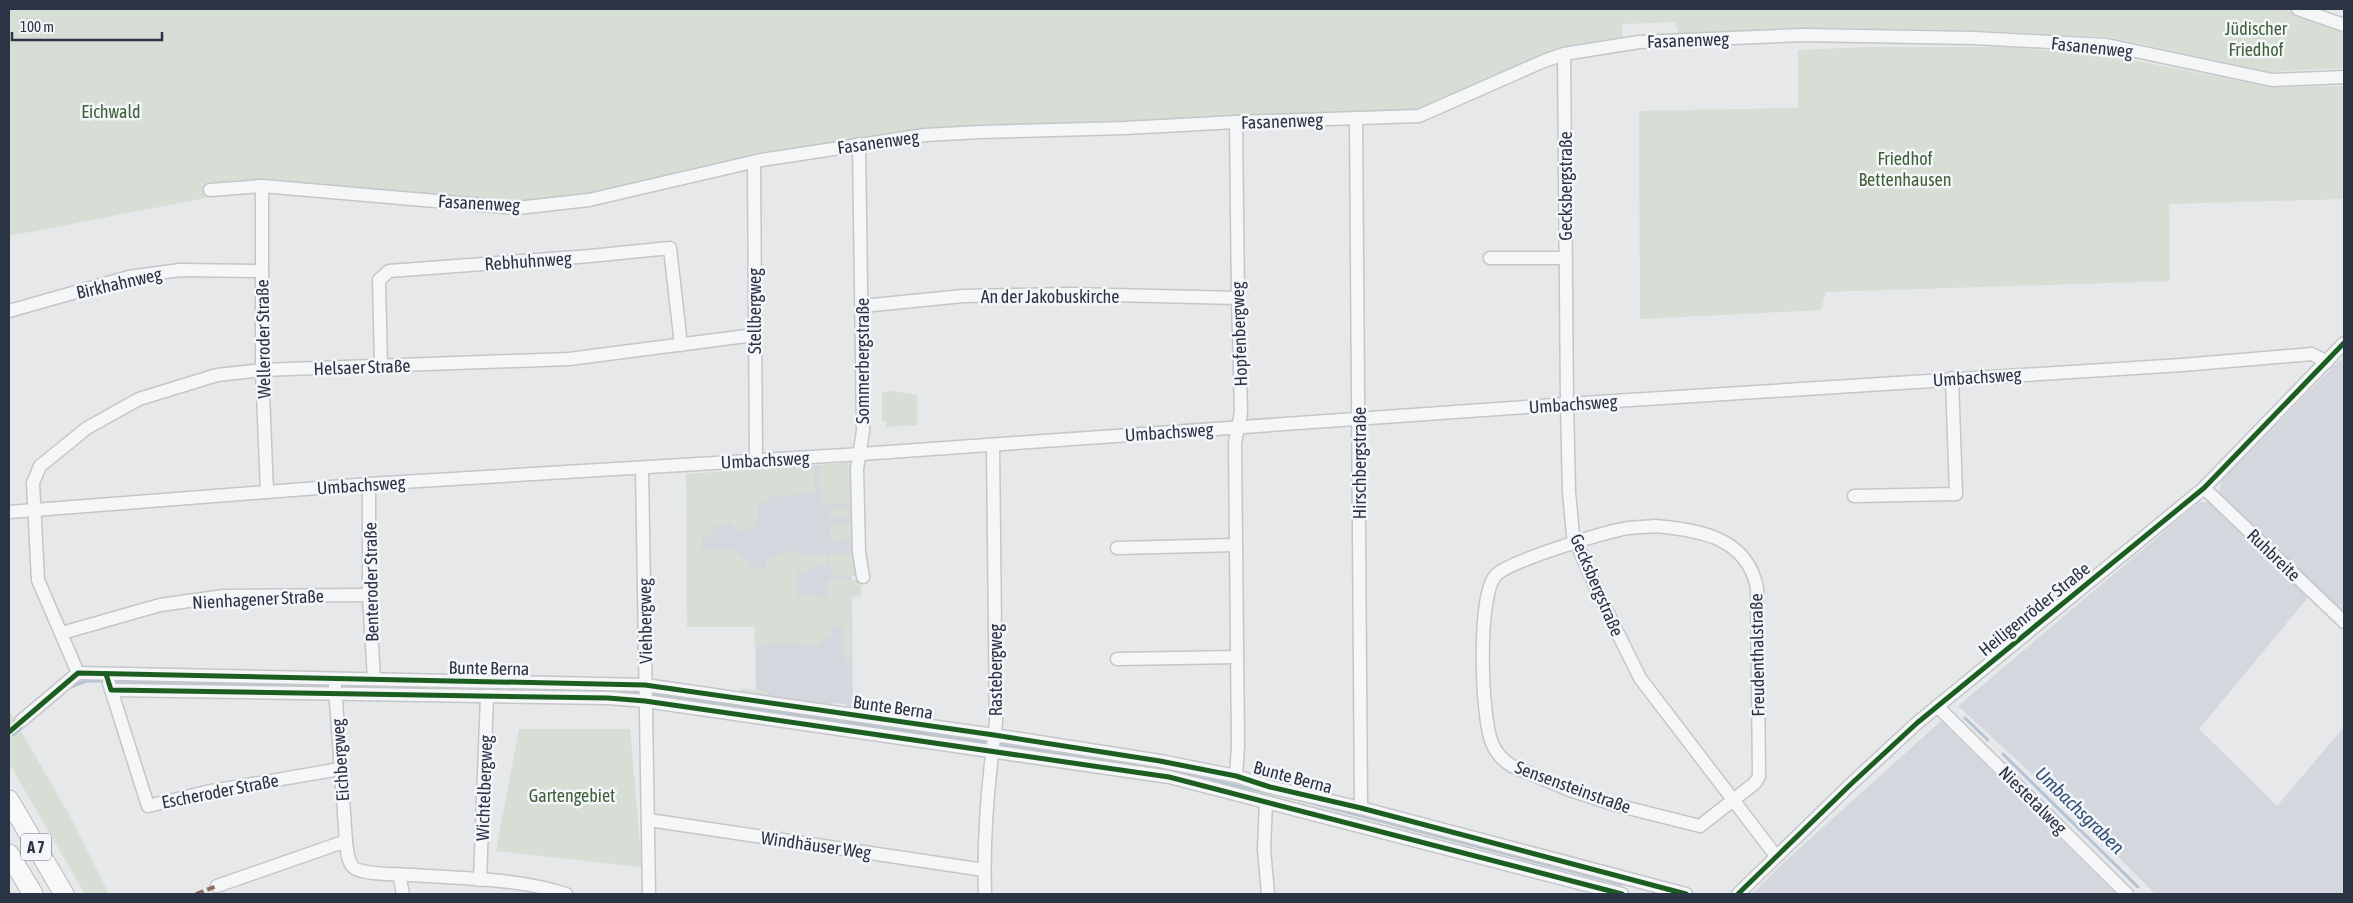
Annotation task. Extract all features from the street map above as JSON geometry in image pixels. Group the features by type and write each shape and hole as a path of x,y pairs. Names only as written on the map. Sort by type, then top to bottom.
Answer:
{"highway":[{"name":"A 7","path":"9,800 64,894"},
{"name":"A 7","path":"9,854 33,894"}],"street":[{"path":"2298,9 2344,25"},
{"name":"Fasanenweg","path":"210,190 262,186 517,208 589,200 754,162 859,144 925,136 980,132 1419,116 1522,69 1564,54 1638,42 1803,35 1974,38 2107,45 2272,80 2344,77"},
{"name":"Gecksbergstraße","path":"1564,54 1569,492 1576,543 1640,678 1732,801 1776,856"},
{"name":"Hirschbergstraße","path":"1356,118 1361,808"},
{"name":"Hopfenbergweg","path":"1236,122 1241,412 1235,443 1238,745 1236,776"},
{"name":"Sommerbergstraße","path":"859,144 863,431 861,454 857,469 859,552 863,577"},
{"name":"Stellbergweg","path":"754,162 756,460"},
{"name":"Welleroder Straße","path":"262,186 262,370 267,492"},
{"name":"Rebhuhnweg","path":"381,367 378,280 389,271 670,248 681,345"},
{"path":"1490,258 1565,258"},
{"name":"Birkhahnweg","path":"9,311 129,276 180,270 262,271"},
{"name":"An der Jakobuskirche","path":"862,306 963,296 1071,294 1238,298"},
{"name":"Helsaer Straße","path":"78,673 38,580 33,483 40,466 87,428 139,399 217,375 262,370 569,359 754,335"},
{"name":"Heiligenröder Straße","path":"1738,894 1850,784 1937,706 2204,488 2344,343"},
{"name":"Umbachsweg","path":"9,512 369,484 861,454 1952,378 2182,365 2312,354 2327,362"},
{"path":"1854,496 1956,494 1952,378"},
{"name":"Rastebergweg","path":"984,894 992,743 996,723 993,445"},
{"name":"Viehbergweg","path":"642,468 649,894"},
{"name":"Benteroder Straße","path":"369,484 369,595 374,680"},
{"name":"Ruhbreite","path":"2204,488 2344,622"},
{"name":"Freudenthalstraße","path":"1576,543 1627,528 1655,526 1674,528 1720,540 1749,562 1757,588 1759,776 1755,783 1732,801"},
{"name":"Sensensteinstraße","path":"1576,543 1514,564 1496,576 1489,584 1486,597 1483,642 1484,688 1491,741 1503,760 1535,776 1616,805 1700,826 1732,801"},
{"path":"1117,548 1236,545"},
{"name":"Nienhagener Straße","path":"62,634 160,605 224,596 369,595"},
{"path":"1117,659 1237,657"},
{"path":"21,721 78,673"},
{"name":"Bunte Berna","path":"78,673 108,681 336,686 487,696 608,698 645,693"},
{"name":"Bunte Berna","path":"336,686 374,680 645,693 992,743 1160,761 1236,776 1686,894"},
{"name":"Escheroder Straße","path":"108,681 148,806 206,792 340,770"},
{"name":"Eichbergweg","path":"336,686 340,770 349,859 354,868 363,871 399,874"},
{"name":"Wichtelbergweg","path":"480,880 487,696"},
{"name":"Niestetalweg","path":"1937,706 2128,894"},
{"name":"Bunte Berna","path":"992,743 1168,777 1622,894"},
{"path":"1266,802 1264,849 1268,894"},
{"name":"Windhäuser Weg","path":"649,820 984,870"},
{"path":"217,886 346,841"},
{"path":"403,894 399,874 480,880 549,889 566,894"}],"shaded area":[{"path":"2344,356 2344,612 2219,493 2222,479"},
{"path":"849,463 851,466 853,710 845,704 835,703 827,706 756,695 755,627 687,627 687,529 751,470"},
{"path":"2199,502 2209,502 2218,508 2309,596 2199,729 2277,806 2344,727 2344,894 2155,894 2080,818 1958,706"},
{"path":"1941,721 2116,894 1752,894 1780,866"}],"green space":[{"name":"Eichwald","path":"9,9 2283,9 2344,29 2344,68 2269,72 2109,37 1960,30 1804,28 1679,36 1675,22 1622,24 1623,39 1554,61 1420,119 983,135 869,145 517,210 257,188 9,236"},
{"name":"Friedhof Bettenhausen","path":"1870,47 2006,47 2107,55 2270,87 2344,86 2344,199 2169,204 2170,281 1826,292 1821,310 1640,319 1639,111 1798,108 1798,50"},
{"path":"893,391 917,395 917,425 886,427 886,421 882,421 882,392"},
{"path":"849,463 851,466 851,502 821,506 819,465"},
{"path":"814,465 815,493 769,497 769,502 757,503 758,515 756,524 753,527 737,530 731,523 715,525 712,528 713,537 702,537 702,549 731,550 741,555 751,568 765,568 767,558 781,554 781,552 796,551 798,555 827,554 828,566 811,566 810,572 797,572 797,596 828,598 828,580 861,580 861,596 852,597 852,662 846,661 843,647 844,630 841,626 835,625 831,631 831,637 825,638 817,646 802,646 801,643 763,644 763,647 756,647 755,627 687,627 686,474"},
{"path":"850,508 852,515 830,518 829,510"},
{"path":"852,524 852,539 831,541 830,525"},
{"path":"848,553 856,561 861,576 832,576 829,554"},
{"path":"741,688 767,691 767,697 739,693"},
{"path":"650,689 985,738 983,746 652,698"},
{"path":"9,710 72,820 109,894 85,894 9,763"},
{"name":"Gartengebiet","path":"519,729 630,729 642,867 496,851"}],"waterway":[{"name":"Umbachsgraben","path":"71,687 86,681 106,681"},
{"name":"Umbachsgraben","path":"112,681 453,687"},
{"name":"Umbachsgraben","path":"625,690 643,693"},
{"name":"Umbachsgraben","path":"649,694 990,743"},
{"name":"Umbachsgraben","path":"1965,718 1988,740"},
{"name":"Umbachsgraben","path":"13,735 26,724"},
{"name":"Umbachsgraben","path":"996,744 1148,766 1265,792"},
{"name":"Umbachsgraben","path":"2003,754 2138,887"},
{"name":"Umbachsgraben","path":"1300,800 1621,884"}],"marked path":[{"path":"196,894 217,886"}],"cycle path":[{"path":"1738,894 1917,723 2204,488 2344,343"},
{"path":"9,732 78,673 645,685 994,735 1160,761 1236,776 1270,787 1361,808 1686,894"},
{"path":"106,674 111,690 608,698 645,701 1169,777 1622,894"}],"park label":[{"name":"Jüdischer Friedhof","path":"2256,38"}]}
